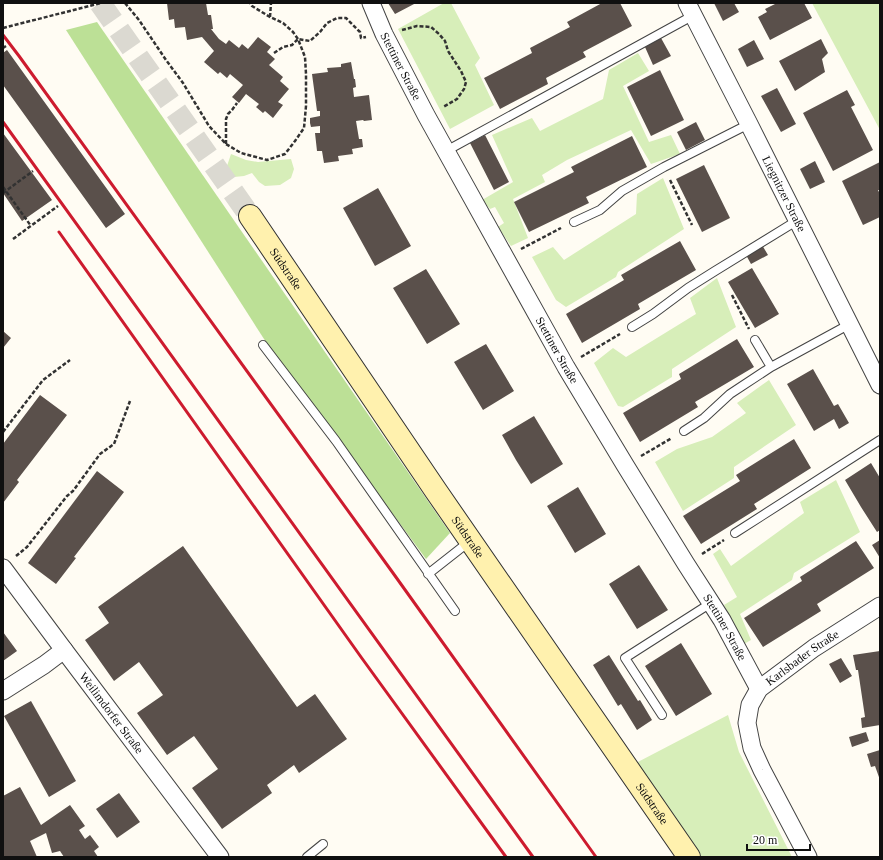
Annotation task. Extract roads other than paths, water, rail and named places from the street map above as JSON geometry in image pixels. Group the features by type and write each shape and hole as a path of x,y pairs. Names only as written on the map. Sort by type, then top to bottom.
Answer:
{"main road":[{"name":"Südstraße","path":"250,216 470,540 689,857"}],"street":[{"name":"Stettiner Straße","path":"371,3 384,34 426,115 566,367 686,564 722,620 759,688"},
{"name":"Liegnitzer Straße","path":"691,9 880,384"},
{"name":"Weilimdorfer Straße","path":"8,563 64,650 220,857"},
{"name":"Karlsbader Straße","path":"808,857 752,748 747,723 750,705 759,688 814,648 880,606"},
{"path":"3,691 44,665 64,650"}],"lane":[{"path":"446,151 691,9"},
{"path":"574,222 600,210 622,191 664,167 750,124"},
{"path":"632,326 653,314 715,270 798,220"},
{"path":"684,431 704,418 730,394 771,367 850,324"},
{"path":"755,340 771,367"},
{"path":"263,345 336,441 455,611"},
{"path":"735,533 880,440"},
{"path":"428,574 470,540"},
{"path":"662,714 625,658 711,603"},
{"path":"308,857 323,844"}],"tunnel":[{"path":"100,3 250,216"}],"railway":[{"path":"3,35 393,573 596,857"},
{"path":"3,122 533,857"},
{"path":"59,232 361,657 506,857"}]}
